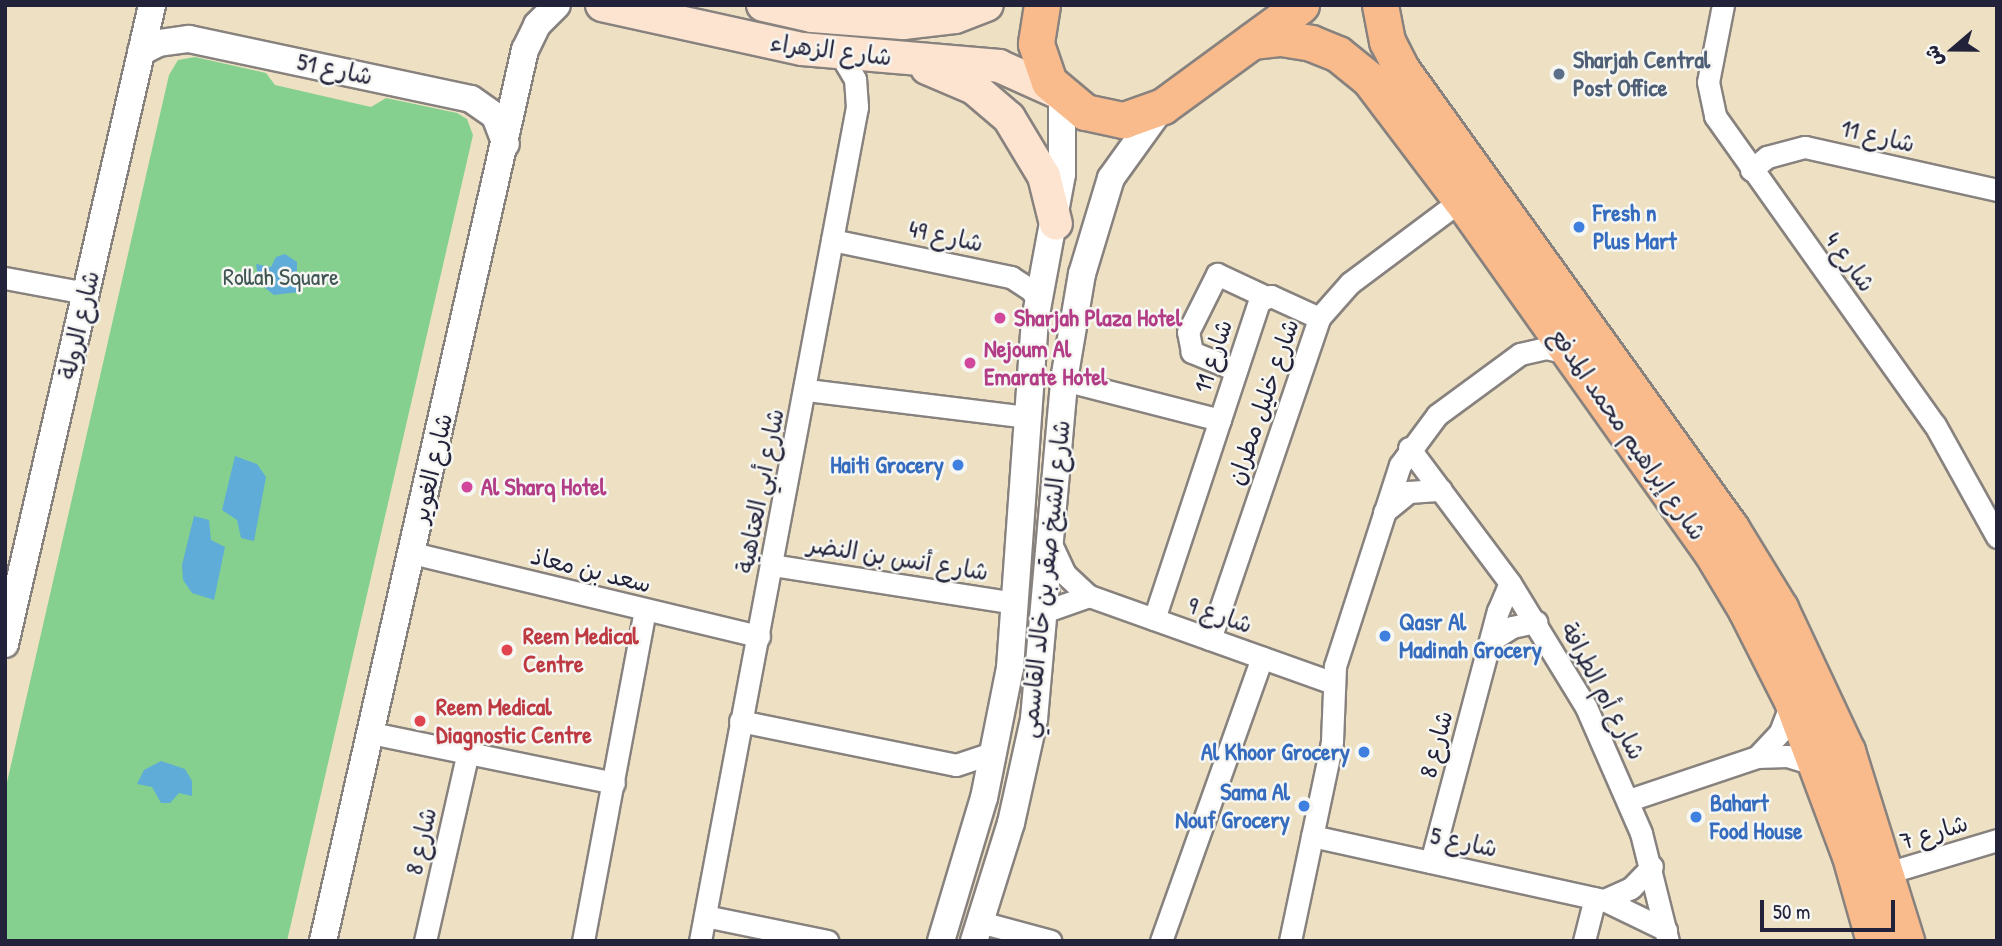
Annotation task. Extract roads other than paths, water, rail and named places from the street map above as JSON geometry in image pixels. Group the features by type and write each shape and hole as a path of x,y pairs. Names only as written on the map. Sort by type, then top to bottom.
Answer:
{"main road":[{"name":"شارع الزهراء","path":"602,5 764,43 840,54 999,66 1060,95"},
{"name":"شارع الزهراء","path":"763,5 812,16 903,23 956,17 987,5"},
{"path":"1042,5 1036,44 1043,70 1060,95 1085,112 1111,119 1138,117 1163,106 1301,5"},
{"name":"شارع إبراهيم محمد المدفع","path":"1380,5 1387,41 1402,70 1731,528 1780,608 1827,702 1887,873 1906,941"},
{"name":"شارع إبراهيم محمد المدفع","path":"1252,41 1296,39 1349,61 1378,89 1572,354 1729,580 1792,701 1817,765 1874,941"},
{"path":"903,59 974,88 1009,118 1041,168 1056,224"},
{"path":"1457,195 1471,187 1492,212 1511,224"}],"street":[{"name":"شارع الرولة","path":"5,644 152,5"},
{"name":"شارع الغوير","path":"323,941 344,810 371,733 369,702 396,582 412,554 421,474 468,265 506,144 525,50 537,25 557,5"},
{"name":"شارع 4","path":"1723,5 1711,65 1710,100 1724,132 1935,425 1997,537"},
{"name":"شارع 51","path":"141,52 159,43 189,39 471,99 495,116 506,144"},
{"name":"شارع أبي العتاهية","path":"700,941 740,720 807,390 858,93 840,54"},
{"name":"شارع الشيخ صقر بن خالد القاسمي","path":"941,941 985,798 995,752 1016,603 1026,417 1038,302 1056,224 1062,174 1060,95"},
{"name":"شارع الشيخ صقر بن خالد القاسمي","path":"977,932 1028,755 1046,611 1064,380 1077,297 1100,204 1118,166 1163,106"},
{"name":"شارع 11","path":"1751,170 1785,149 1805,147 1997,190"},
{"name":"شارع خليل مطران","path":"1210,639 1319,318 1350,283 1457,195"},
{"name":"شارع 49","path":"832,240 1011,277 1031,290 1038,302"},
{"path":"1236,370 1192,352 1188,332 1217,274 1319,318"},
{"path":"5,278 86,293"},
{"name":"شارع 11","path":"1064,380 1220,420 1264,296"},
{"path":"1520,354 1530,333 1533,300"},
{"path":"1290,941 1335,723 1336,658 1384,512 1409,448 1437,415 1520,354 1546,348 1572,354"},
{"path":"807,390 1026,417 1046,426 1058,458"},
{"path":"1154,619 1220,420"},
{"name":"شارع أم الطرافة","path":"1409,448 1510,583 1586,707 1629,800 1651,866 1667,936"},
{"path":"1384,512 1409,492 1441,490"},
{"name":"شارع 9","path":"1051,544 1065,574 1089,596 1334,683"},
{"name":"سعد بن معاذ","path":"412,554 759,636"},
{"name":"شارع أنس بن النضر","path":"772,565 1016,603"},
{"name":"شارع 8","path":"1431,862 1510,583"},
{"path":"1046,611 1089,596"},
{"path":"583,941 645,610"},
{"path":"1492,640 1512,626 1536,622"},
{"path":"1161,941 1262,657"},
{"path":"1757,757 1780,733 1792,701"},
{"path":"740,720 956,765 995,752"},
{"path":"371,733 614,783"},
{"name":"شارع 8","path":"425,941 468,752"},
{"path":"1629,800 1757,757 1787,756 1817,765"},
{"path":"956,765 985,798"},
{"name":"شارع 5","path":"1312,836 1599,899 1667,936"},
{"name":"شارع 7","path":"1887,873 1997,840"},
{"path":"1584,941 1599,899 1631,888 1651,866"},
{"path":"705,916 827,941"},
{"path":"977,932 1051,941"}],"water":[{"path":"285,254 297,262 297,272 310,275 299,292 274,295 259,283 256,264 271,267 276,257"},
{"path":"235,456 257,464 266,477 254,541 241,538 237,520 222,510"},
{"path":"194,516 209,520 211,540 225,547 214,600 192,593 183,580 182,565"},
{"path":"161,761 185,769 192,781 192,796 179,793 170,803 161,803 152,787 137,784 144,770"}],"place":[{"name":"Sharjah Central Post Office","path":"1559,74"},
{"name":"Fresh n Plus Mart","path":"1579,227"},
{"name":"Sharjah Plaza Hotel","path":"1000,318"},
{"name":"Nejoum Al Emarate Hotel","path":"970,363"},
{"name":"Haiti Grocery","path":"958,465"},
{"name":"Al Sharq Hotel","path":"467,487"},
{"name":"Qasr Al Madinah Grocery","path":"1385,636"},
{"name":"Reem Medical Centre","path":"507,650"},
{"name":"Reem Medical Diagnostic Centre","path":"420,721"},
{"name":"Al Khoor Grocery","path":"1364,752"},
{"name":"Sama Al Nouf Grocery","path":"1304,806"},
{"name":"Bahart Food House","path":"1696,817"}],"park label":[{"name":"Rollah Square","path":"281,277"}]}
